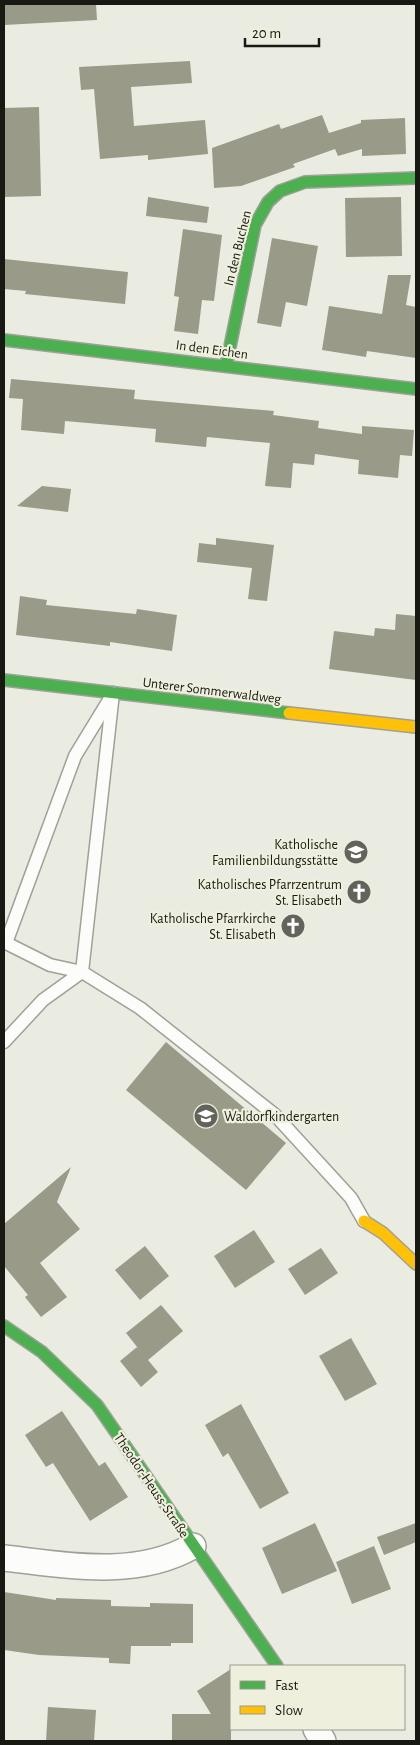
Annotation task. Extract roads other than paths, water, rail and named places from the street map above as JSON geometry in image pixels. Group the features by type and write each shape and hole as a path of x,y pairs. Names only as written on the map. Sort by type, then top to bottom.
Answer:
{"street":[{"name":"In den Buchen","path":"226,366 255,224 261,209 271,197 292,185 305,182 416,178"},
{"name":"In den Eichen","path":"4,340 117,351 416,389"},
{"name":"Unterer Sommerwaldweg","path":"4,680 416,727"},
{"path":"364,1221 389,1238 416,1264"},
{"name":"Theodor-Heuss-Straße","path":"4,1326 30,1341 65,1371 97,1405 276,1665"},
{"path":"4,1558 75,1567 130,1566 176,1556 193,1546"},
{"path":"317,1730 323,1741"}],"lane":[{"path":"113,693 75,756 5,944 50,965 82,972 140,1008 275,1115 351,1198 364,1221"},
{"path":"4,1042 43,1000 82,972 113,693"}],"place":[{"name":"Katholische Familienbildungsstätte","path":"356,852"},
{"name":"Katholisches Pfarrzentrum St. Elisabeth","path":"359,892"},
{"name":"Katholische Pfarrkirche St. Elisabeth","path":"293,926"},
{"name":"Waldorfkindergarten","path":"206,1116"}]}
